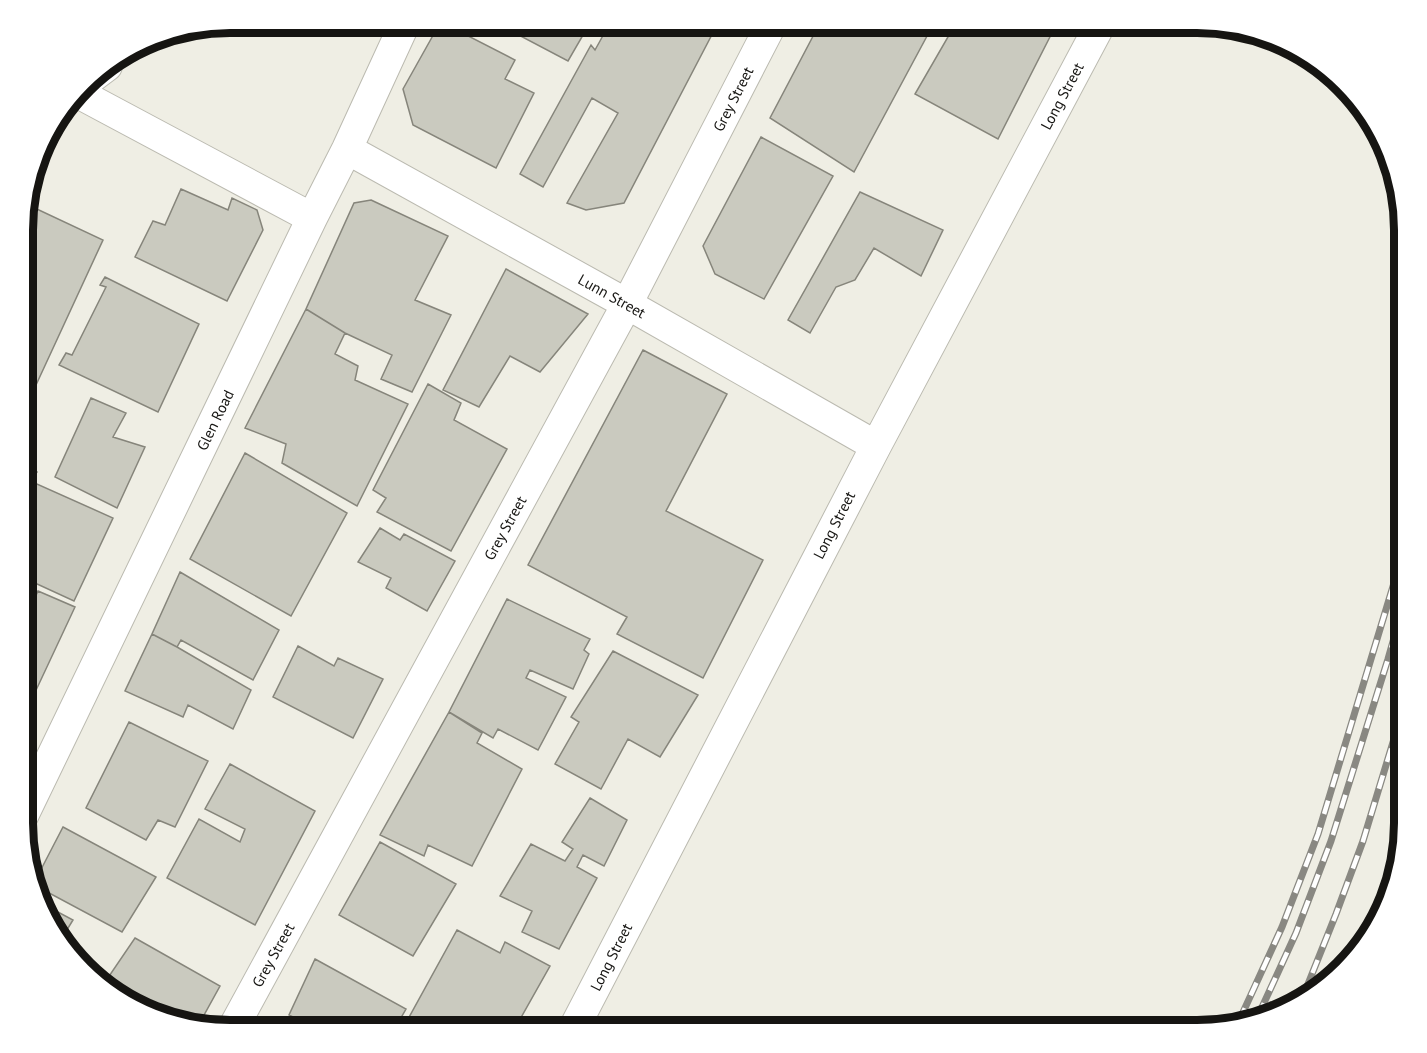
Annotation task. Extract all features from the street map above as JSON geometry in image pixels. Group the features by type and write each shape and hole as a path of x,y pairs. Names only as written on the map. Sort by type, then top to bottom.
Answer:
{"street":[{"name":"Glen Road","path":"33,795 347,149 400,33"},
{"name":"Grey Street","path":"237,1020 627,304 767,33"},
{"name":"Long Street","path":"578,1020 876,446 1096,33"},
{"path":"86,97 312,218"},
{"name":"Lunn Street","path":"347,149 627,304 876,446"}],"building":[{"path":"434,33 462,33 515,60 505,79 534,93 496,168 413,125 403,89"},
{"path":"515,33 584,33 568,61"},
{"path":"604,33 713,33 624,203 586,210 567,203 618,113 592,98 543,187 520,174 591,45 595,50"},
{"path":"815,33 929,33 854,172 770,118"},
{"path":"950,33 1052,33 998,139 915,94"},
{"path":"761,137 833,176 764,299 715,274 703,246"},
{"path":"181,189 228,210 232,198 257,210 263,230 227,301 135,257 153,221 165,225"},
{"path":"860,192 943,230 921,276 874,248 855,280 836,287 810,333 788,320"},
{"path":"371,200 448,236 415,300 451,315 412,392 381,379 392,355 345,333 306,309 354,203"},
{"path":"35,208 103,240 33,392"},
{"path":"506,269 588,314 540,372 510,356 479,407 443,390"},
{"path":"105,277 199,324 158,412 59,365 66,353 72,355 106,287 100,285"},
{"path":"306,309 345,333 335,354 358,366 355,380 408,404 357,506 282,463 286,444 245,428"},
{"path":"643,350 727,394 666,511 763,560 703,678 617,634 627,617 528,565"},
{"path":"428,384 461,403 454,420 507,449 451,551 377,512 386,498 373,490"},
{"path":"91,398 126,413 113,437 145,447 117,508 55,477"},
{"path":"245,453 347,513 291,616 190,559"},
{"path":"33,482 113,518 74,601 33,582"},
{"path":"380,528 400,540 404,534 455,561 427,611 386,588 391,578 358,562"},
{"path":"180,572 279,630 253,680 181,640 177,647 152,634"},
{"path":"38,591 75,607 33,697 33,602"},
{"path":"507,599 590,639 584,650 589,654 573,689 530,670 526,678 566,697 538,750 498,729 493,738 449,712"},
{"path":"152,634 251,690 233,729 188,705 183,717 125,691"},
{"path":"298,646 334,666 338,658 383,679 353,738 273,697"},
{"path":"613,651 698,695 660,757 628,739 601,789 555,764 579,722 571,717"},
{"path":"449,712 482,733 477,743 522,769 472,866 428,845 424,856 380,835"},
{"path":"129,722 208,761 175,827 158,820 146,840 86,808"},
{"path":"230,764 315,811 255,925 167,878 199,819 240,842 245,829 205,809"},
{"path":"590,798 627,820 604,866 583,855 577,867 597,878 559,949 522,932 532,911 500,896 531,844 565,861 573,849 562,842"},
{"path":"63,827 156,877 122,932 46,891 40,872"},
{"path":"380,842 456,884 413,956 339,915"},
{"path":"53,909 73,920 66,932"},
{"path":"457,930 500,953 505,942 550,966 520,1020 408,1020"},
{"path":"135,938 220,986 203,1018 155,1005 132,994 108,977"},
{"path":"315,959 406,1009 400,1020 299,1020 289,1015"}],"railway":[{"path":"1242,1014 1282,927 1318,834 1394,583"},
{"path":"1261,1010 1296,933 1331,841 1394,638"},
{"path":"1307,986 1363,841 1394,739"}]}
